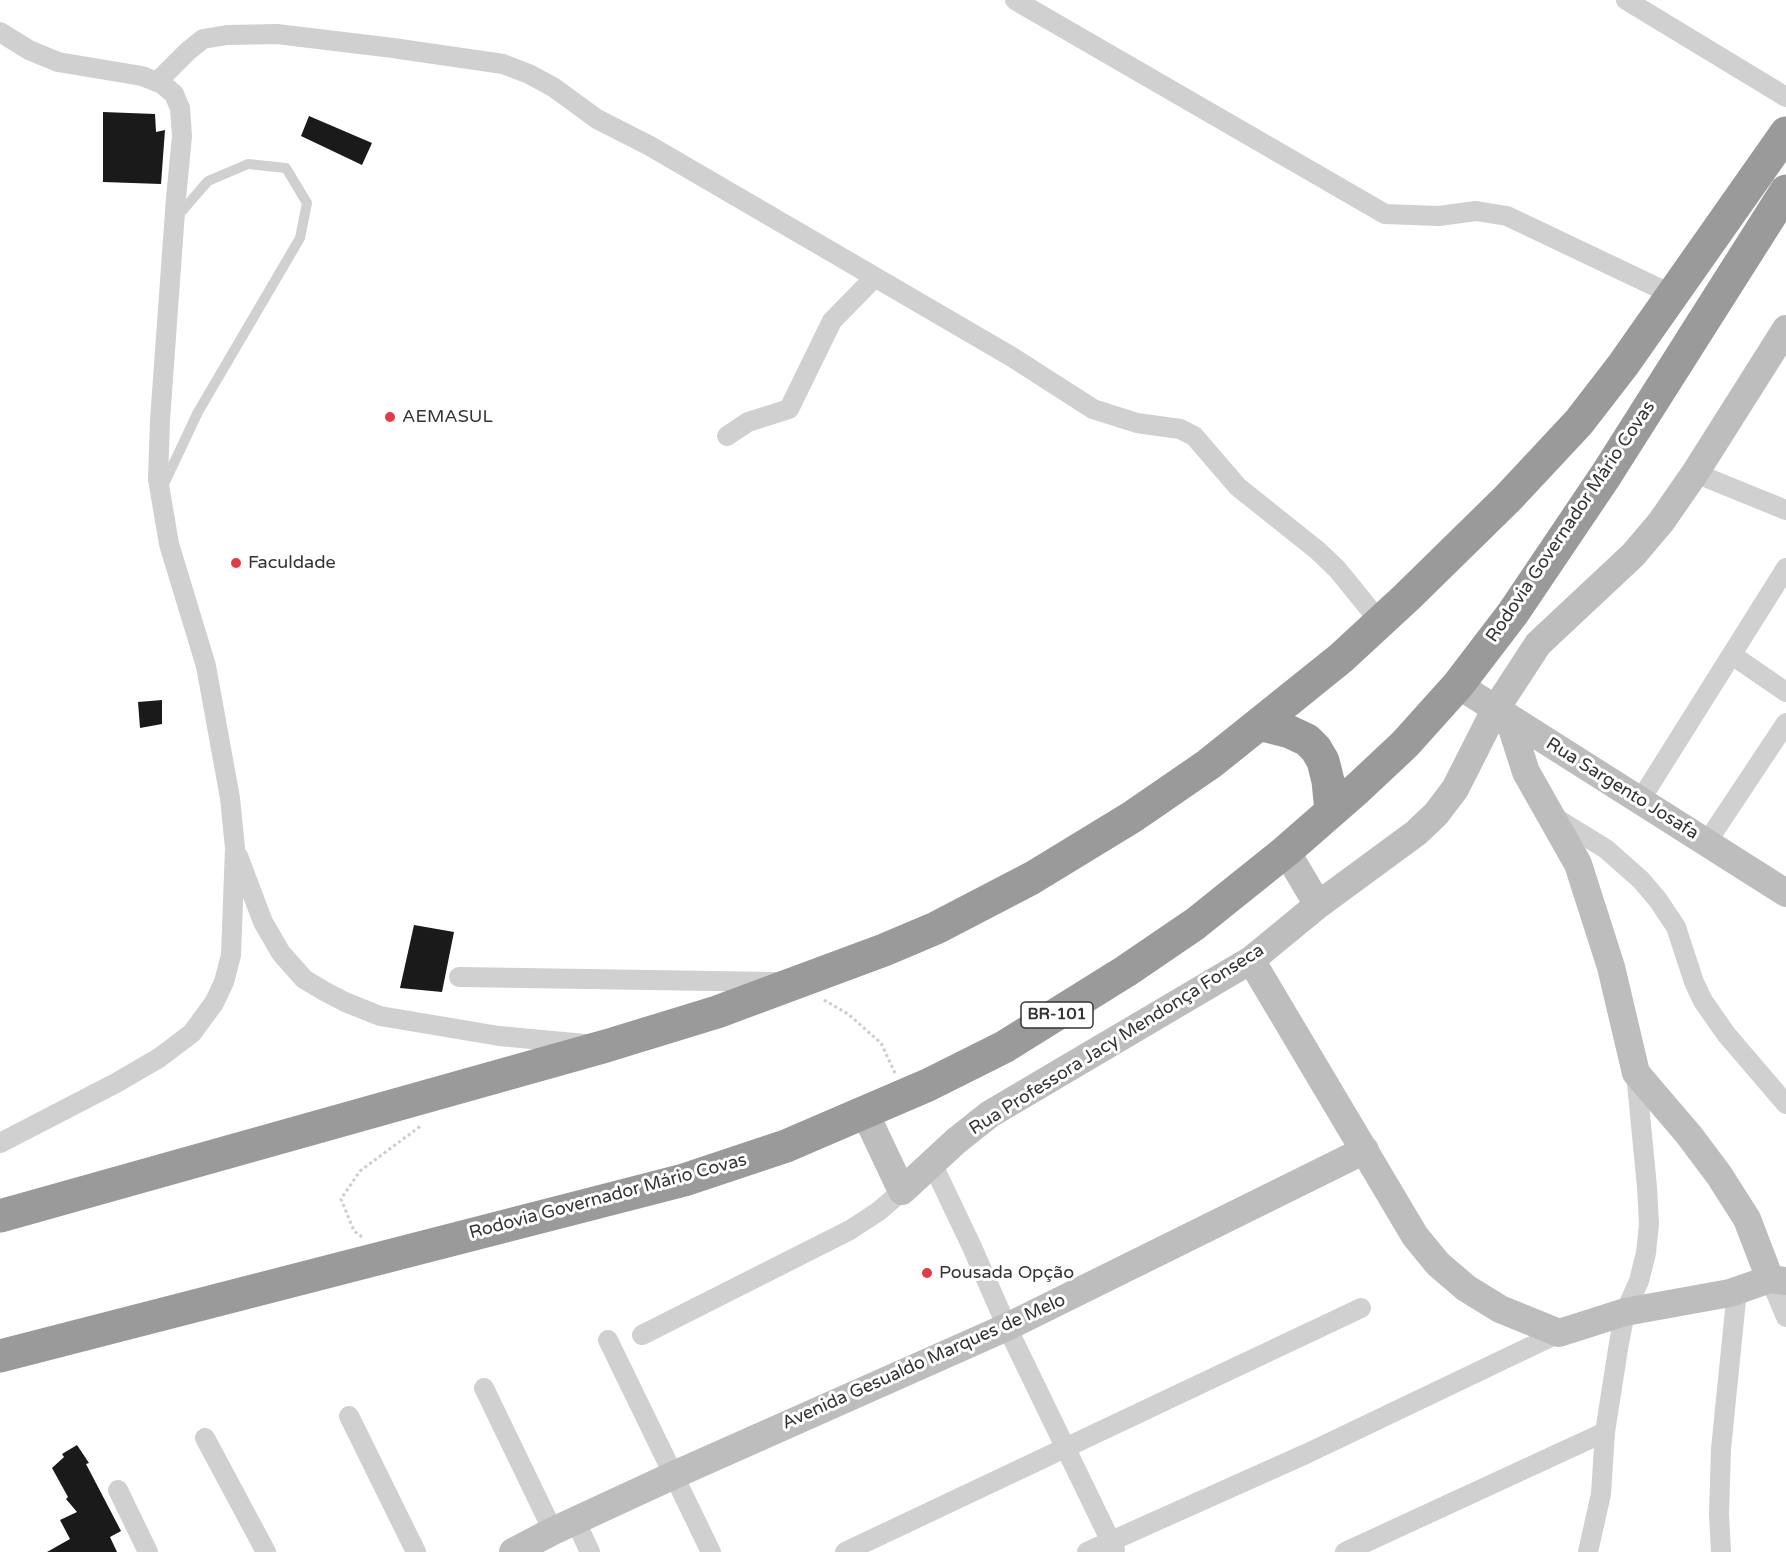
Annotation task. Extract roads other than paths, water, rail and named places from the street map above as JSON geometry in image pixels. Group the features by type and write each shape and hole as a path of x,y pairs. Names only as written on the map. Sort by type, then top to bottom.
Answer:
{"highway":[{"path":"0,1216 606,1046 717,1012 936,928 1032,878 1132,817 1209,764 1341,658 1508,498 1579,422 1623,365 1786,133"},
{"name":"Rodovia Governador Mário Covas","path":"0,1356 684,1180 786,1146 905,1095 1004,1047 1126,971 1195,924 1286,851 1405,744 1458,685 1513,613 1606,475 1786,191"},
{"path":"1259,724 1290,732 1307,740 1316,749 1326,771 1331,811"}],"street":[{"path":"1015,0 1386,214 1438,216 1476,211 1507,216 1673,295"},
{"path":"1626,0 1786,97"},
{"path":"0,32 29,50 58,62 111,69 157,82 174,94 180,108 182,136 160,420 158,479 170,544 206,666 230,798 235,848 231,955 224,982 214,1003 192,1033 159,1058 116,1083 0,1143"},
{"path":"157,82 203,39 227,35 278,34 503,64 553,87 597,119 650,146 1012,357 1093,409 1137,423 1180,429 1194,436 1238,487 1317,550 1380,622"},
{"path":"726,436 748,422 789,408 832,321 874,277"},
{"name":"Rua Professora Jacy Mendonça Fonseca","path":"642,1335 850,1230 879,1211 990,1114 1251,960 1318,905 1416,833 1437,814 1455,789 1502,715 1538,644 1633,555 1661,522 1695,473 1786,329"},
{"path":"1695,473 1786,510"},
{"path":"1641,799 1732,655 1778,598 1786,568"},
{"path":"1732,655 1786,692"},
{"name":"Rua Sargento Josafa","path":"1458,685 1502,715 1785,890"},
{"path":"1502,715 1534,788 1554,817 1578,864 1596,917 1611,967 1636,1073 1644,1145 1649,1224 1646,1253 1639,1281 1625,1312 1605,1432 1601,1494 1588,1552"},
{"path":"1707,842 1786,723"},
{"path":"1554,817 1606,849 1641,880 1658,900 1676,927 1694,982 1703,1001 1726,1034 1786,1104"},
{"path":"235,848 263,922 281,953 304,979 324,991 380,1016 498,1036 606,1046"},
{"path":"1286,851 1318,905"},
{"path":"1251,960 1396,1206 1415,1236 1438,1264 1466,1288 1500,1309 1559,1333"},
{"path":"459,977 797,983"},
{"path":"1636,1073 1689,1135 1719,1175 1747,1219 1778,1280 1786,1317"},
{"path":"864,1113 902,1191"},
{"name":"Avenida Gesualdo Marques de Melo","path":"513,1552 674,1475 1007,1327 1365,1150"},
{"path":"932,1163 977,1257 1007,1327 1113,1546"},
{"path":"1087,1552 1113,1546 1559,1333 1625,1312 1702,1299 1778,1280"},
{"path":"1721,1552 1719,1514 1721,1449 1737,1290"},
{"path":"844,1552 1361,1308"},
{"path":"608,1340 711,1552"},
{"path":"484,1388 565,1526 590,1552"},
{"path":"349,1416 416,1552"},
{"path":"1345,1552 1605,1432"},
{"path":"205,1438 266,1552"},
{"path":"117,1490 148,1552"}],"lane":[{"path":"160,492 198,412 300,238 307,203 286,168 248,164 208,181 174,220"}],"place":[{"name":"AEMASUL","path":"390,417"},
{"name":"Faculdade","path":"236,563"},
{"name":"Pousada Opção","path":"927,1273"}]}
